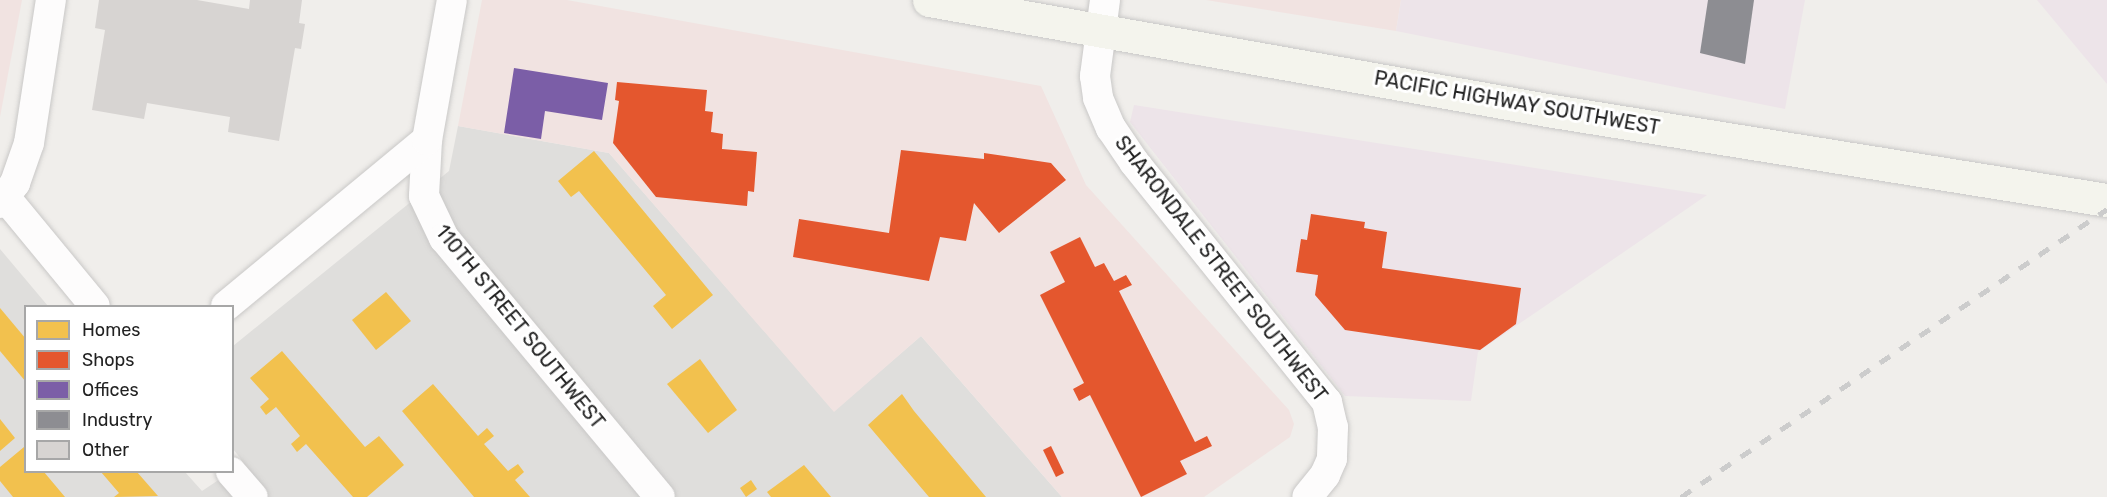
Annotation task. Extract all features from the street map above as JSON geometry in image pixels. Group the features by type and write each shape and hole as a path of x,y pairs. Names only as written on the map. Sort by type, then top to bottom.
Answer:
{"main road":[{"name":"PACIFIC HIGHWAY SOUTHWEST","path":"928,0 1103,14 1562,112 2107,200"}],"street":[{"path":"51,0 29,143 18,176 2,200 94,305"},
{"name":"110TH STREET SOUTHWEST","path":"452,0 427,140 424,196 440,232 660,497"},
{"name":"SHARONDALE STREET SOUTHWEST","path":"1103,14 1096,87 1111,128 1146,177 1321,390 1330,410 1333,441 1329,469 1306,497"},
{"path":"227,305 427,140"},
{"path":"233,473 253,497"}],"shaded area":[{"path":"0,0 22,0 0,117"},
{"path":"482,0 567,0 1041,86 1086,185 1289,410 1294,424 1290,437 1204,497 1062,497 921,336 834,412 609,153 458,126"},
{"path":"1206,0 1401,0 1396,31"},
{"path":"1401,0 1805,0 1785,109 1396,31"},
{"path":"2037,0 2107,0 2107,84"},
{"path":"1134,105 1707,195 1478,352 1471,401 1345,396 1130,122"},
{"path":"458,126 609,153 834,411 921,336 1062,497 0,497 0,249 47,305 24,305 24,473 186,473 202,491 229,473 234,473 234,470 244,463 234,450 234,345 449,171"}],"building: Homes":[{"path":"594,151 713,295 672,329 653,306 666,295 579,191 571,197 558,181"},
{"path":"386,292 411,321 376,350 352,320"},
{"path":"0,308 24,337 24,380 0,351"},
{"path":"282,351 365,447 379,436 404,465 367,497 353,497 306,444 297,452 291,444 300,436 276,407 266,415 260,407 269,399 250,378"},
{"path":"700,359 737,410 708,433 667,384"},
{"path":"433,384 478,436 487,428 494,436 484,444 508,471 518,464 524,472 515,480 530,497 474,497 402,411"},
{"path":"902,394 986,497 929,497 868,425"},
{"path":"0,419 15,438 0,451"},
{"path":"24,447 24,473 45,473 65,497 13,497 0,481 0,467"},
{"path":"804,465 831,497 771,497 767,492"},
{"path":"102,473 138,473 158,496 114,497 119,493"},
{"path":"751,480 757,489 746,497 740,488"}],"building: Shops":[{"path":"617,82 707,90 705,111 713,112 711,132 723,134 722,149 757,152 754,192 748,191 747,206 656,197 613,143 619,101 615,100"},
{"path":"901,150 984,159 984,153 1051,163 1066,180 999,233 974,203 966,241 940,237 929,281 793,257 799,219 889,233"},
{"path":"1311,214 1365,222 1364,228 1387,232 1382,268 1521,288 1516,324 1480,350 1345,330 1315,295 1318,275 1296,272 1301,239 1307,240"},
{"path":"1080,237 1095,267 1104,263 1114,281 1126,275 1132,285 1119,291 1195,442 1207,436 1212,446 1180,461 1187,474 1141,497 1090,395 1079,401 1073,389 1084,383 1040,295 1065,282 1050,252"},
{"path":"1051,446 1064,473 1056,477 1043,450"}],"building: Offices":[{"path":"514,68 608,83 602,120 545,111 541,139 504,133"}],"building: Industry":[{"path":"1708,0 1754,0 1745,64 1700,53"}],"building: Other":[{"path":"99,0 197,0 249,9 250,0 302,0 299,23 305,24 301,49 295,48 279,141 228,132 230,117 147,103 144,119 92,110 105,30 95,28"}],"railway":[{"path":"1681,497 2107,209"}]}
